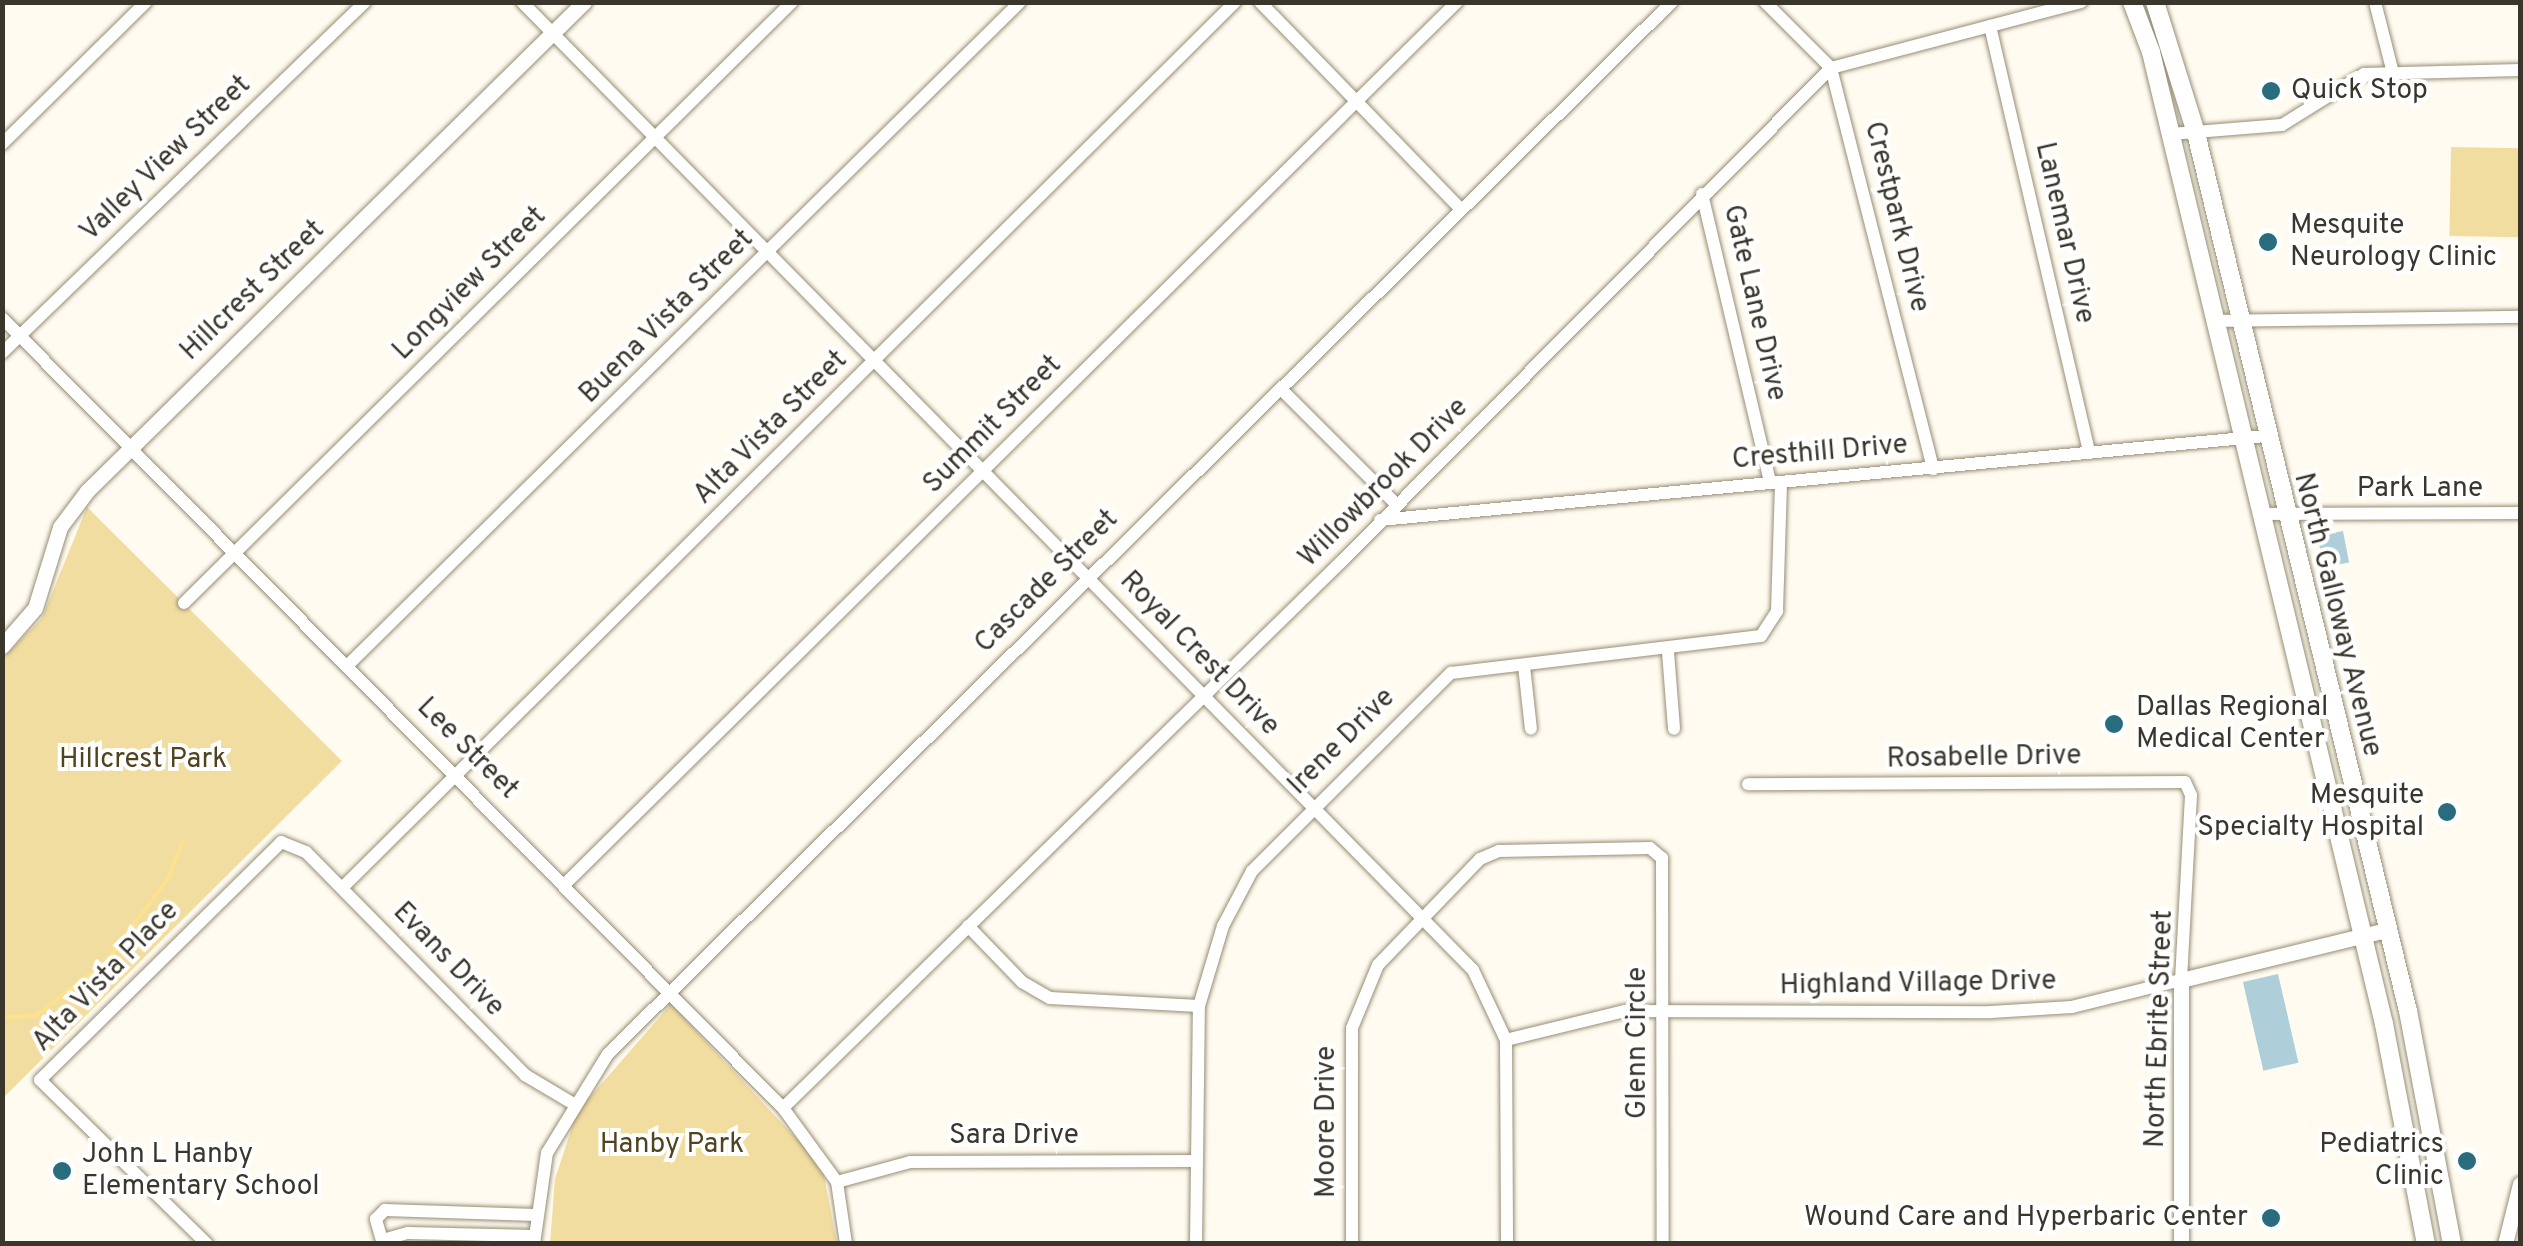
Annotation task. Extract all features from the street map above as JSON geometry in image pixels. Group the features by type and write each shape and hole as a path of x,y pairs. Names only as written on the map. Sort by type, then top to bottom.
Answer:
{"main road":[{"name":"North Galloway Avenue","path":"2132,2 2171,134 2383,1016 2410,1140 2426,1244"},
{"name":"North Galloway Avenue","path":"2155,2 2196,133 2241,316 2265,436 2420,1061 2453,1238"},
{"path":"2277,581 2300,577"},
{"path":"2340,843 2354,862 2371,868"},
{"path":"2383,1016 2400,1061 2420,1061"},
{"path":"2410,1140 2436,1135"}],"street":[{"path":"2,144 146,2"},
{"name":"Valley View Street","path":"2,353 365,2"},
{"name":"Royal Crest Drive","path":"522,2 1473,970 1506,1040 1507,1244"},
{"name":"Hillcrest Street","path":"2,646 35,608 67,514 132,444 584,2"},
{"name":"Longview Street","path":"184,603 792,2"},
{"name":"Buena Vista Street","path":"348,665 1020,2"},
{"name":"Alta Vista Street","path":"342,888 1235,2"},
{"path":"1260,2 1458,206"},
{"name":"Summit Street","path":"565,884 1457,2"},
{"name":"Cascade Street","path":"534,1240 546,1153 572,1103 673,992 1087,575 1282,390 1458,206 1672,2"},
{"name":"Crestpark Drive","path":"1766,2 1830,68 1933,468"},
{"name":"Willowbrook Drive","path":"783,1108 1397,505 1830,68 2081,2"},
{"path":"2375,2 2392,70"},
{"name":"Lanemar Drive","path":"1990,26 2089,452"},
{"path":"2171,134 2282,126 2352,80 2392,70 2520,70"},
{"name":"Gate Lane Drive","path":"1702,194 1775,482 1782,542"},
{"path":"2215,321 2241,316 2520,317"},
{"name":"Lee Street","path":"2,318 132,444 783,1108 836,1182 846,1244"},
{"path":"1282,390 1397,505"},
{"name":"Cresthill Drive","path":"1380,520 2265,436"},
{"name":"Park Lane","path":"2260,514 2520,513"},
{"name":"Irene Drive","path":"1196,1244 1199,1006 1223,926 1252,872 1442,678 1743,643 1772,627 1782,542"},
{"path":"1668,652 1674,729"},
{"path":"1524,666 1531,730"},
{"name":"Rosabelle Drive","path":"1748,784 2174,780 2190,788 2191,815"},
{"name":"North Ebrite Street","path":"2182,1244 2181,980 2191,815"},
{"name":"Evans Drive","path":"294,842 525,1075 572,1103"},
{"name":"Alta Vista Place","path":"208,1244 40,1080 270,848 294,842"},
{"name":"Moore Drive","path":"1352,1244 1352,1028 1378,965 1424,916 1499,851 1650,848"},
{"name":"Glenn Circle","path":"1650,848 1662,858 1663,1244"},
{"path":"968,926 1022,982 1050,998 1199,1006"},
{"name":"Highland Village Drive","path":"1506,1040 1624,1011 2058,1008 2386,930"},
{"name":"Sara Drive","path":"836,1182 910,1162 1195,1161"},
{"path":"2505,1244 2520,1184"},
{"path":"534,1240 408,1233 384,1242 376,1219 385,1210 536,1215"}],"green space":[{"path":"2451,147 2520,148 2518,237 2449,236"},
{"name":"Hillcrest Park","path":"87,507 342,761 3,1098 3,658 42,618"},
{"name":"Hanby Park","path":"671,1004 822,1166 837,1243 550,1244 555,1179 577,1112"}],"building":[{"path":"2343,531 2349,562 2324,567 2317,536"},
{"path":"2278,974 2298,1063 2263,1071 2243,982"}],"waterway":[{"path":"2,1017 35,1016 105,963 168,879 182,843"}],"place":[{"name":"Quick Stop","path":"2271,91"},
{"name":"Mesquite Neurology Clinic","path":"2268,242"},
{"name":"Dallas Regional Medical Center","path":"2114,724"},
{"name":"Mesquite Specialty Hospital","path":"2447,812"},
{"name":"Pediatrics Clinic","path":"2467,1161"},
{"name":"John L Hanby Elementary School","path":"62,1171"},
{"name":"Wound Care and Hyperbaric Center","path":"2271,1218"}]}
